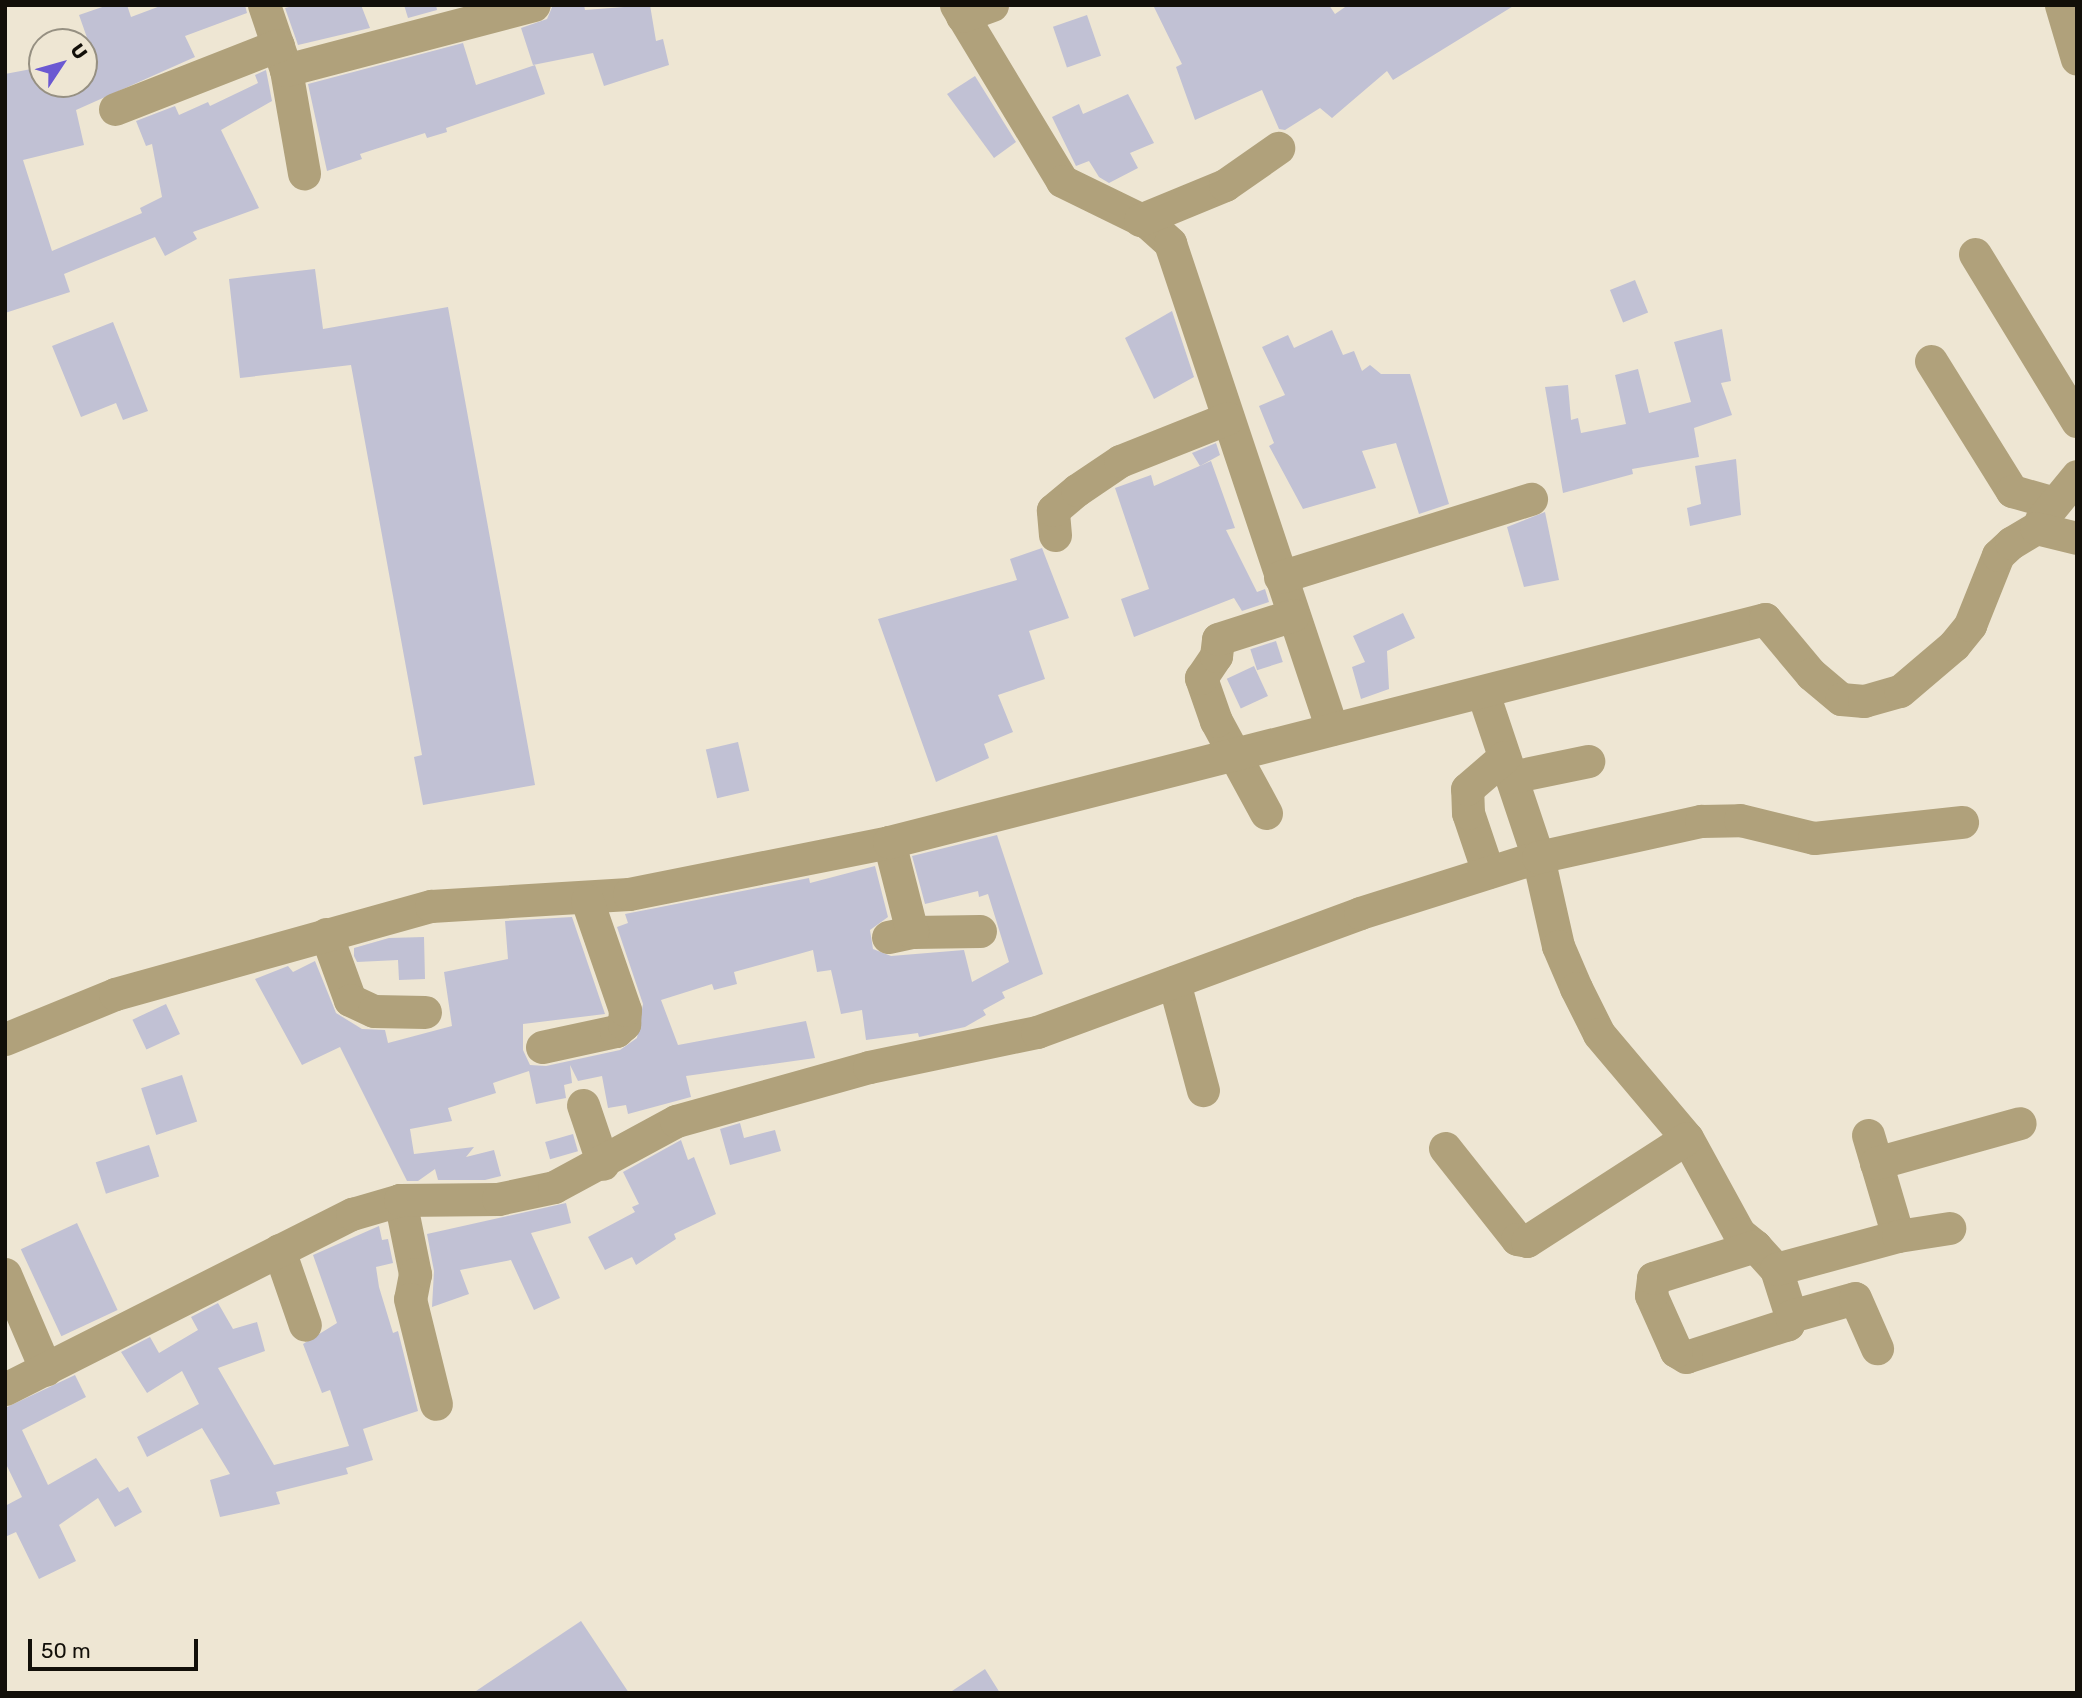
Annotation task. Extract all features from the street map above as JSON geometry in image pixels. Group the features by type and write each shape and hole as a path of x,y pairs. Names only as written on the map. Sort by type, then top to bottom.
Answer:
{"street":[{"path":"264,5 282,57 304,173"},
{"path":"116,108 282,57 534,5"},
{"path":"2061,5 2077,59"},
{"path":"970,9 1062,181 1140,220 1170,243 1332,729"},
{"path":"1140,220 1225,185 1278,148"},
{"path":"1975,254 2077,421"},
{"path":"1931,361 2012,491 2077,538"},
{"path":"1055,535 1053,510 1077,490 1120,461 1227,418"},
{"path":"5,1039 115,994 431,906 587,900 889,842 1235,750 1483,693 1765,619 1811,674 1841,699 1864,701 1900,691 1936,664 1970,625 1998,555 2044,515 2077,476"},
{"path":"1280,577 1531,499"},
{"path":"1266,813 1201,678 1216,656 1218,639 1293,615"},
{"path":"1483,693 1538,856 1558,946 1599,1034 1687,1138 1727,1214 1765,1258 1791,1316 1788,1324 1686,1357 1670,1342 1651,1295 1653,1278 1765,1258 1949,1228"},
{"path":"1488,872 1468,813 1466,789 1508,767 1588,761"},
{"path":"5,1389 352,1214 400,1200 498,1199 554,1187 694,1115 869,1067 1037,1032 1538,856 1701,821 1740,820 1814,838 1962,822"},
{"path":"889,842 900,935 980,931"},
{"path":"542,1047 616,1031 624,1024 625,1010 587,900"},
{"path":"326,934 350,1000 374,1012 425,1012"},
{"path":"1174,982 1203,1090"},
{"path":"583,1105 603,1164"},
{"path":"1898,1236 1872,1149 2020,1123"},
{"path":"1445,1148 1517,1239 1527,1241 1687,1138"},
{"path":"400,1200 415,1274 410,1299 436,1404"},
{"path":"279,1250 305,1325"},
{"path":"5,1274 46,1370"},
{"path":"1791,1316 1855,1298 1877,1348"}],"building":[{"path":"108,5 127,5 131,17 163,5 245,5 247,13 185,36 195,57 76,110 84,145 23,160 52,251 142,213 140,208 162,197 152,144 146,146 136,121 175,106 179,115 208,102 210,106 258,83 255,75 266,70 272,101 221,130 259,208 193,232 197,239 165,256 155,237 64,274 70,292 5,313 5,74 28,70 28,98 98,98 98,28 84,28 79,15"},
{"path":"297,5 361,5 370,28 298,45 285,8"},
{"path":"404,5 436,5 437,10 408,18"},
{"path":"553,5 584,5 585,10 650,5 656,41 663,39 669,65 604,86 593,53 533,65 521,28 547,19"},
{"path":"1153,5 1329,5 1335,14 1348,5 1515,5 1393,80 1387,71 1332,118 1320,108 1285,130 1279,129 1262,90 1195,120 1176,67 1182,64"},
{"path":"1087,15 1101,56 1067,67 1053,27"},
{"path":"463,43 476,85 535,65 545,94 446,128 447,132 427,138 425,133 360,154 362,159 327,171 308,84"},
{"path":"975,76 1016,142 994,158 947,94"},
{"path":"1128,94 1154,143 1130,153 1138,168 1109,183 1099,177 1089,161 1076,166 1052,117 1079,104 1083,114"},
{"path":"315,269 323,329 448,307 535,785 423,805 414,757 422,755 351,365 240,378 229,279"},
{"path":"1635,280 1648,312 1623,323 1610,290"},
{"path":"1172,311 1194,377 1154,399 1125,338"},
{"path":"113,322 148,411 123,420 116,403 81,417 52,346"},
{"path":"1722,329 1731,381 1721,383 1732,415 1694,428 1699,457 1632,469 1633,474 1563,493 1545,387 1568,385 1571,420 1578,418 1581,433 1626,424 1615,375 1638,369 1649,413 1691,402 1674,342"},
{"path":"1332,330 1343,355 1354,351 1362,371 1370,365 1381,374 1410,374 1449,504 1419,514 1396,443 1362,451 1376,488 1303,509 1269,446 1274,443 1259,406 1285,395 1262,347 1288,335 1294,348"},
{"path":"1216,443 1220,455 1200,466 1192,453"},
{"path":"1736,459 1741,515 1690,526 1687,508 1701,504 1695,466"},
{"path":"1211,461 1235,528 1226,530 1257,592 1265,589 1269,602 1242,611 1234,598 1134,637 1121,599 1149,589 1115,488 1151,475 1154,486"},
{"path":"1545,512 1559,580 1524,587 1507,527"},
{"path":"1042,548 1069,618 1029,631 1045,679 998,695 1013,732 984,744 989,758 936,782 878,619 1017,580 1010,559"},
{"path":"1403,613 1415,638 1387,651 1389,689 1361,699 1352,667 1365,662 1353,636"},
{"path":"1276,641 1283,662 1257,670 1250,649"},
{"path":"1254,666 1268,696 1241,709 1227,679"},
{"path":"738,742 749,791 717,798 706,749"},
{"path":"997,835 1043,974 1002,992 1005,998 983,1010 986,1015 965,1027 919,1037 918,1033 866,1040 862,1010 841,1014 831,970 817,972 813,950 734,972 737,984 714,990 712,984 661,1000 678,1045 806,1021 815,1058 686,1076 691,1097 628,1114 626,1105 608,1108 602,1076 578,1081 570,1065 572,1083 564,1085 566,1098 536,1104 529,1071 493,1083 496,1093 448,1108 452,1121 410,1129 414,1154 474,1147 466,1157 494,1150 501,1176 485,1180 438,1180 435,1169 418,1181 407,1181 340,1047 302,1065 255,979 288,966 293,972 315,961 336,1013 362,1029 385,1030 388,1043 452,1026 444,972 508,959 505,921 572,917 605,1014 523,1024 523,1050 530,1065 546,1066 620,1050 637,1038 643,1004 617,927 628,923 625,914 809,878 810,883 875,866 888,917 870,930 873,949 891,956 964,950 972,982 1009,962 988,894 979,897 978,891 925,904 912,856"},
{"path":"424,937 425,979 399,980 398,960 357,962 354,956 354,948 389,938"},
{"path":"166,1004 180,1034 146,1050 132,1020"},
{"path":"182,1075 197,1122 156,1135 141,1088"},
{"path":"740,1123 744,1138 775,1130 781,1151 730,1165 720,1129"},
{"path":"573,1134 578,1151 550,1159 545,1142"},
{"path":"681,1140 688,1160 694,1157 716,1214 674,1234 676,1239 636,1265 632,1257 605,1270 588,1237 635,1212 632,1207 639,1204 623,1172"},
{"path":"149,1145 159,1176 106,1194 96,1162"},
{"path":"566,1203 571,1223 531,1233 560,1298 534,1310 511,1260 460,1270 469,1294 432,1307 434,1271 427,1234"},
{"path":"77,1223 118,1310 61,1336 21,1249"},
{"path":"379,1226 382,1240 388,1239 393,1263 376,1267 379,1287 393,1333 398,1331 418,1411 363,1429 373,1460 346,1468 348,1474 276,1492 280,1504 220,1517 210,1480 230,1474 202,1428 147,1457 137,1437 199,1404 182,1371 147,1393 121,1352 150,1337 159,1353 198,1330 191,1317 218,1303 233,1329 257,1322 265,1351 218,1368 274,1465 349,1446 330,1390 322,1393 303,1344 337,1323 313,1255"},
{"path":"75,1375 86,1397 22,1430 48,1485 96,1458 119,1492 128,1487 142,1512 115,1527 98,1498 59,1525 76,1561 39,1579 16,1532 5,1537 5,1506 22,1497 5,1462 5,1408"},
{"path":"581,1621 629,1693 473,1693"},
{"path":"985,1669 1000,1693 949,1693"}]}
